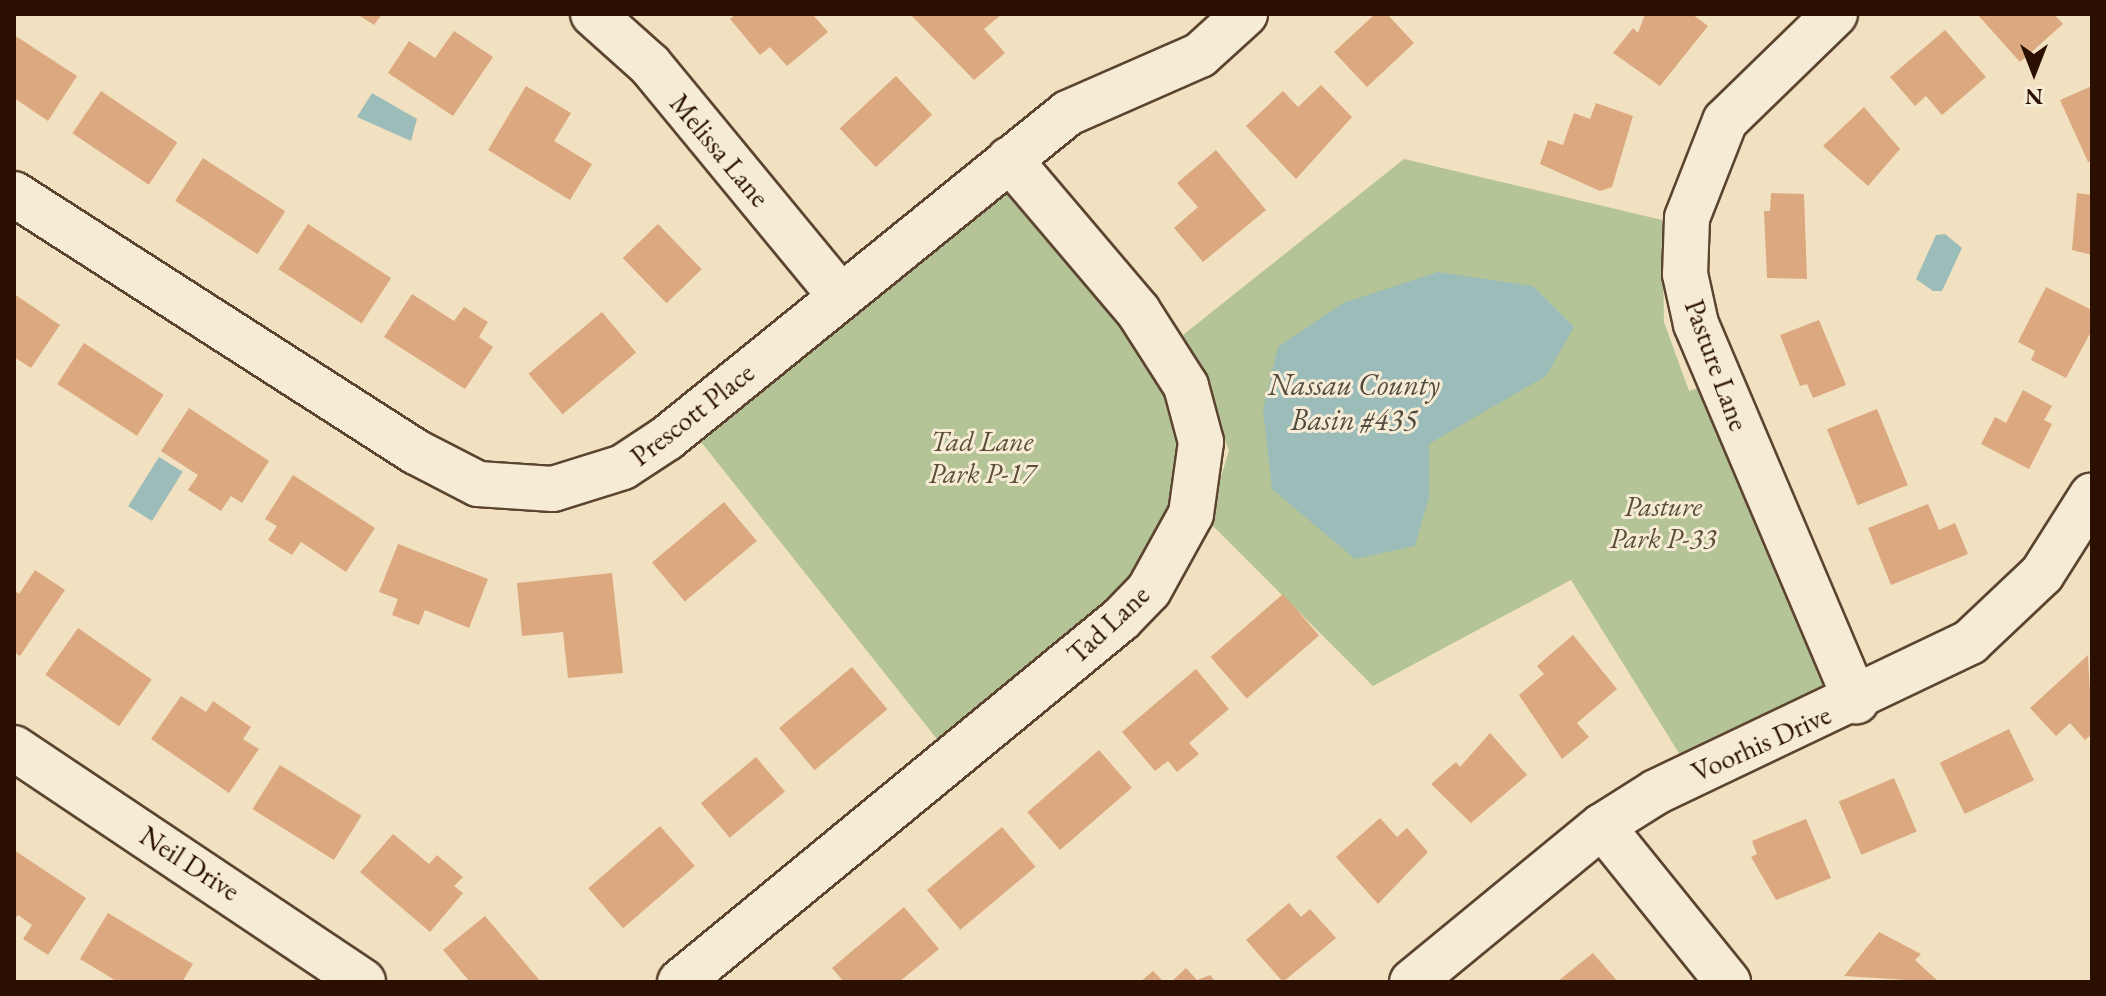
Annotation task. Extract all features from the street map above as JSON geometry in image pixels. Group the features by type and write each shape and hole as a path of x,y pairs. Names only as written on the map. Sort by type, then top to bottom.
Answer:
{"street":[{"name":"Melissa Lane","path":"593,14 650,65 839,294"},
{"name":"Prescott Place","path":"14,194 416,452 478,484 553,489 623,467 1068,113 1200,55 1245,14"},
{"name":"Pasture Lane","path":"1835,14 1725,121 1687,218 1685,274 1696,324 1856,701"},
{"name":"Tad Lane","path":"680,982 1121,619 1149,590 1191,514 1201,442 1186,386 1138,311 1009,159"},
{"name":"Voorhis Drive","path":"1412,982 1602,826 1721,758 1856,701 1959,649 2008,611 2066,543 2092,495"},
{"name":"Neil Drive","path":"14,748 363,982"},
{"path":"1602,826 1728,982"}],"green space":[{"name":"Tad Lane Park P-17","path":"1009,159 1186,386 1172,555 952,758 686,423"},
{"name":"Pasture Park P-33","path":"1404,159 1662,220 1664,322 1689,391 1720,382 1856,701 1692,774 1571,580 1373,686 1208,521 1229,450 1183,335"}],"water":[{"path":"372,93 417,119 411,141 357,117"},
{"path":"1945,234 1962,248 1942,291 1933,291 1916,279 1936,235"},
{"name":"Nassau County Basin #435","path":"1438,272 1533,286 1574,327 1546,376 1429,444 1429,497 1415,546 1355,559 1272,489 1263,410 1278,347 1343,303"},
{"path":"159,457 183,472 152,521 128,506"}],"building":[{"path":"357,14 382,14 374,25"},
{"path":"736,14 813,15 828,32 787,66 770,47 760,55 730,19"},
{"path":"910,14 1002,14 984,29 1005,53 974,80"},
{"path":"1375,14 1387,14 1414,43 1367,87 1334,52"},
{"path":"1645,14 1692,14 1708,26 1660,86 1613,53 1633,28 1638,33"},
{"path":"1977,14 2054,14 2063,24 2020,62"},
{"path":"1945,30 1986,77 1942,115 1926,96 1915,106 1890,77"},
{"path":"454,31 493,57 453,116 388,73 409,41 435,58"},
{"path":"14,35 77,76 48,121 14,98"},
{"path":"896,76 932,115 876,167 840,129"},
{"path":"1321,85 1352,117 1296,179 1246,126 1283,91 1298,107"},
{"path":"526,86 571,113 554,141 592,164 570,200 488,150"},
{"path":"2092,86 2092,160 2088,162 2060,100"},
{"path":"101,91 177,142 149,185 72,133"},
{"path":"1596,103 1633,116 1612,187 1600,191 1540,164 1548,140 1563,145 1574,113 1590,119"},
{"path":"1864,107 1900,149 1868,186 1823,146"},
{"path":"1216,150 1266,210 1203,262 1174,228 1198,207 1177,183"},
{"path":"203,158 285,211 257,254 175,201"},
{"path":"1771,193 1804,194 1807,279 1767,278 1764,211 1770,211"},
{"path":"2077,193 2092,195 2092,255 2072,250"},
{"path":"308,224 391,278 362,323 279,269"},
{"path":"658,224 702,269 667,303 623,258"},
{"path":"2046,287 2092,310 2092,330 2066,378 2031,360 2035,351 2018,342"},
{"path":"14,294 60,325 31,368 14,357"},
{"path":"412,294 454,321 464,307 488,322 479,337 493,347 465,389 384,337"},
{"path":"602,312 636,353 563,414 528,374"},
{"path":"1819,320 1846,385 1813,398 1807,384 1800,386 1780,335"},
{"path":"84,343 164,395 137,436 57,384"},
{"path":"2023,390 2052,406 2044,420 2052,424 2029,469 1981,444 1995,417 2006,423"},
{"path":"189,408 269,461 242,503 231,496 221,511 188,490 198,475 161,451"},
{"path":"1877,409 1908,485 1858,505 1827,429"},
{"path":"293,475 375,528 346,572 301,542 292,555 268,540 277,526 265,519"},
{"path":"724,502 757,541 685,601 652,562"},
{"path":"1928,504 1939,530 1955,523 1968,554 1891,585 1868,528"},
{"path":"398,544 488,579 469,628 425,610 419,625 392,615 398,599 379,592"},
{"path":"35,570 65,590 20,656 14,652 14,590 19,594"},
{"path":"612,573 623,673 568,678 563,632 522,636 517,583"},
{"path":"1283,594 1319,636 1247,698 1211,657"},
{"path":"78,628 152,680 119,726 45,675"},
{"path":"1573,635 1617,689 1577,723 1589,737 1562,759 1519,695 1544,674 1537,666"},
{"path":"2088,655 2092,734 2085,740 2070,723 2056,736 2030,708"},
{"path":"852,667 887,709 815,770 779,728"},
{"path":"1196,669 1229,709 1189,743 1199,754 1177,772 1168,761 1155,771 1122,732"},
{"path":"181,696 206,712 213,701 251,727 243,739 259,749 229,793 151,739"},
{"path":"2009,729 2034,780 1965,814 1940,763"},
{"path":"1490,733 1527,775 1471,823 1431,784 1456,762 1460,767"},
{"path":"1099,750 1132,788 1060,850 1027,812"},
{"path":"756,757 785,791 730,838 701,803"},
{"path":"280,765 361,816 334,860 252,809"},
{"path":"1894,778 1917,831 1861,855 1839,801"},
{"path":"1380,818 1397,837 1407,828 1428,852 1378,904 1336,857"},
{"path":"1806,819 1831,878 1776,900 1751,857 1757,854 1752,841"},
{"path":"660,826 695,866 623,928 588,888"},
{"path":"1002,827 1035,867 960,930 927,890"},
{"path":"393,834 429,864 437,855 463,877 454,886 463,893 430,932 360,872"},
{"path":"14,850 86,898 48,955 23,939 32,925 18,915 14,920"},
{"path":"1289,903 1301,917 1310,909 1336,938 1283,982 1246,940"},
{"path":"904,907 939,949 899,982 844,982 832,968"},
{"path":"108,913 193,964 182,982 118,982 80,959"},
{"path":"485,916 541,982 470,982 443,950"},
{"path":"1879,932 1921,954 1915,960 1939,982 1844,976"},
{"path":"1593,953 1618,982 1551,982 1558,981"},
{"path":"1186,968 1197,980 1210,975 1216,982 1171,982"},
{"path":"1153,971 1164,982 1140,982"}]}
